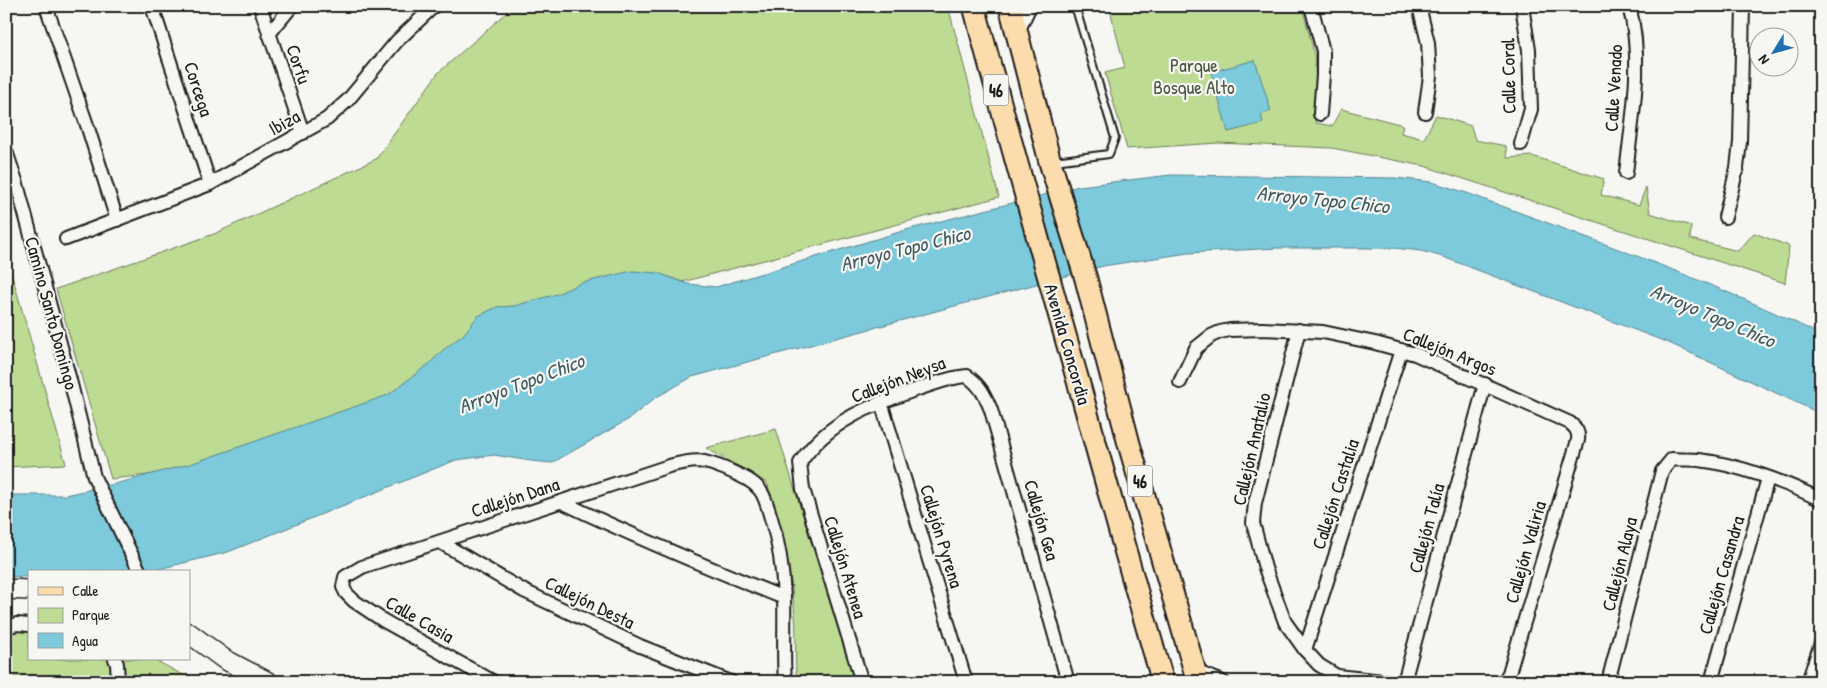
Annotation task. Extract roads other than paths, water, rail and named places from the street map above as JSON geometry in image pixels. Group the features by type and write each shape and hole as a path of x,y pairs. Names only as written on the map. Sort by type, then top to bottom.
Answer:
{"main road":[{"name":"Avenida Concordia","path":"974,6 1018,173 1163,682"},
{"name":"Avenida Concordia","path":"1010,6 1050,162 1086,279 1129,444 1197,677"}],"street":[{"path":"46,6 117,220"},
{"name":"Corcega","path":"152,6 210,184"},
{"name":"Corfu","path":"260,6 303,133"},
{"path":"269,34 292,6"},
{"name":"Ibiza","path":"66,238 210,184 327,119 348,100 397,40 434,6"},
{"path":"1017,34 1030,6"},
{"path":"1310,6 1323,51 1320,114"},
{"path":"1419,6 1428,42 1430,76 1425,112"},
{"name":"Calle Coral","path":"1521,144 1531,109 1529,50 1522,6"},
{"name":"Calle Venado","path":"1626,173 1636,70 1634,32 1628,6"},
{"path":"1725,217 1737,168 1740,142 1743,6"},
{"name":"Camino Santo Domingo","path":"6,151 17,184 68,371 94,478 139,570"},
{"name":"Callejón Argos","path":"1180,382 1196,348 1211,336 1230,330 1299,330 1352,338 1402,350 1428,359 1570,423 1578,432"},
{"name":"Callejón Anatalio","path":"1299,330 1255,503 1253,523 1265,568 1285,622 1305,650 1319,665 1337,676 1392,682"},
{"name":"Callejón Castalia","path":"1305,650 1402,350"},
{"name":"Callejón Neysa","path":"800,463 807,452 824,435 854,414 881,402 956,376 966,376"},
{"name":"Callejón Gea","path":"966,376 975,382 984,393 990,410 1068,682"},
{"name":"Callejón Talía","path":"1404,682 1484,384"},
{"name":"Callejón Pyrena","path":"881,402 966,682"},
{"name":"Callejón Valiria","path":"1504,682 1509,673 1578,440 1578,432"},
{"name":"Callejón Dana","path":"345,577 362,567 669,466 699,460 738,474 760,490 773,525 781,566 784,598"},
{"name":"Callejón Alaya","path":"1608,682 1662,471 1672,460 1700,460 1730,466 1768,478"},
{"name":"Callejón Atenea","path":"800,463 803,489 862,682"},
{"path":"1768,478 1821,500"},
{"name":"Callejón Casandra","path":"1711,682 1768,478"},
{"path":"562,502 682,558 784,598 783,658 785,682"},
{"name":"Callejón Desta","path":"440,542 524,591 640,646 731,682"},
{"name":"Calle Casia","path":"345,577 343,586 346,594 354,601 384,621 494,682"},
{"path":"6,589 28,590"},
{"path":"6,627 17,624 28,625"},
{"path":"190,634 224,659 268,682"},
{"path":"1808,682 1821,643"},
{"path":"115,660 118,682"},
{"path":"1197,677 1223,682"}],"lane":[{"path":"1050,162 1109,154 1115,138 1075,6"}],"water":[{"path":"1255,60 1271,111 1261,115 1263,123 1228,132 1211,72"},
{"name":"Arroyo Topo Chico","path":"1171,175 1395,178 1432,182 1467,193 1690,277 1778,314 1821,335 1821,414 1669,343 1443,257 1421,251 1394,248 1277,248 1188,253 1103,266 692,377 655,398 629,419 552,463 494,455 456,460 228,552 155,570 28,570 28,577 6,576 6,495 65,495 115,484 193,463 388,395 464,334 478,316 497,307 514,306 557,294 581,283 632,271 658,273 688,284 716,287 906,230 1079,186"}],"park label":[{"name":"Parque Bosque Alto","path":"1194,76"}]}
